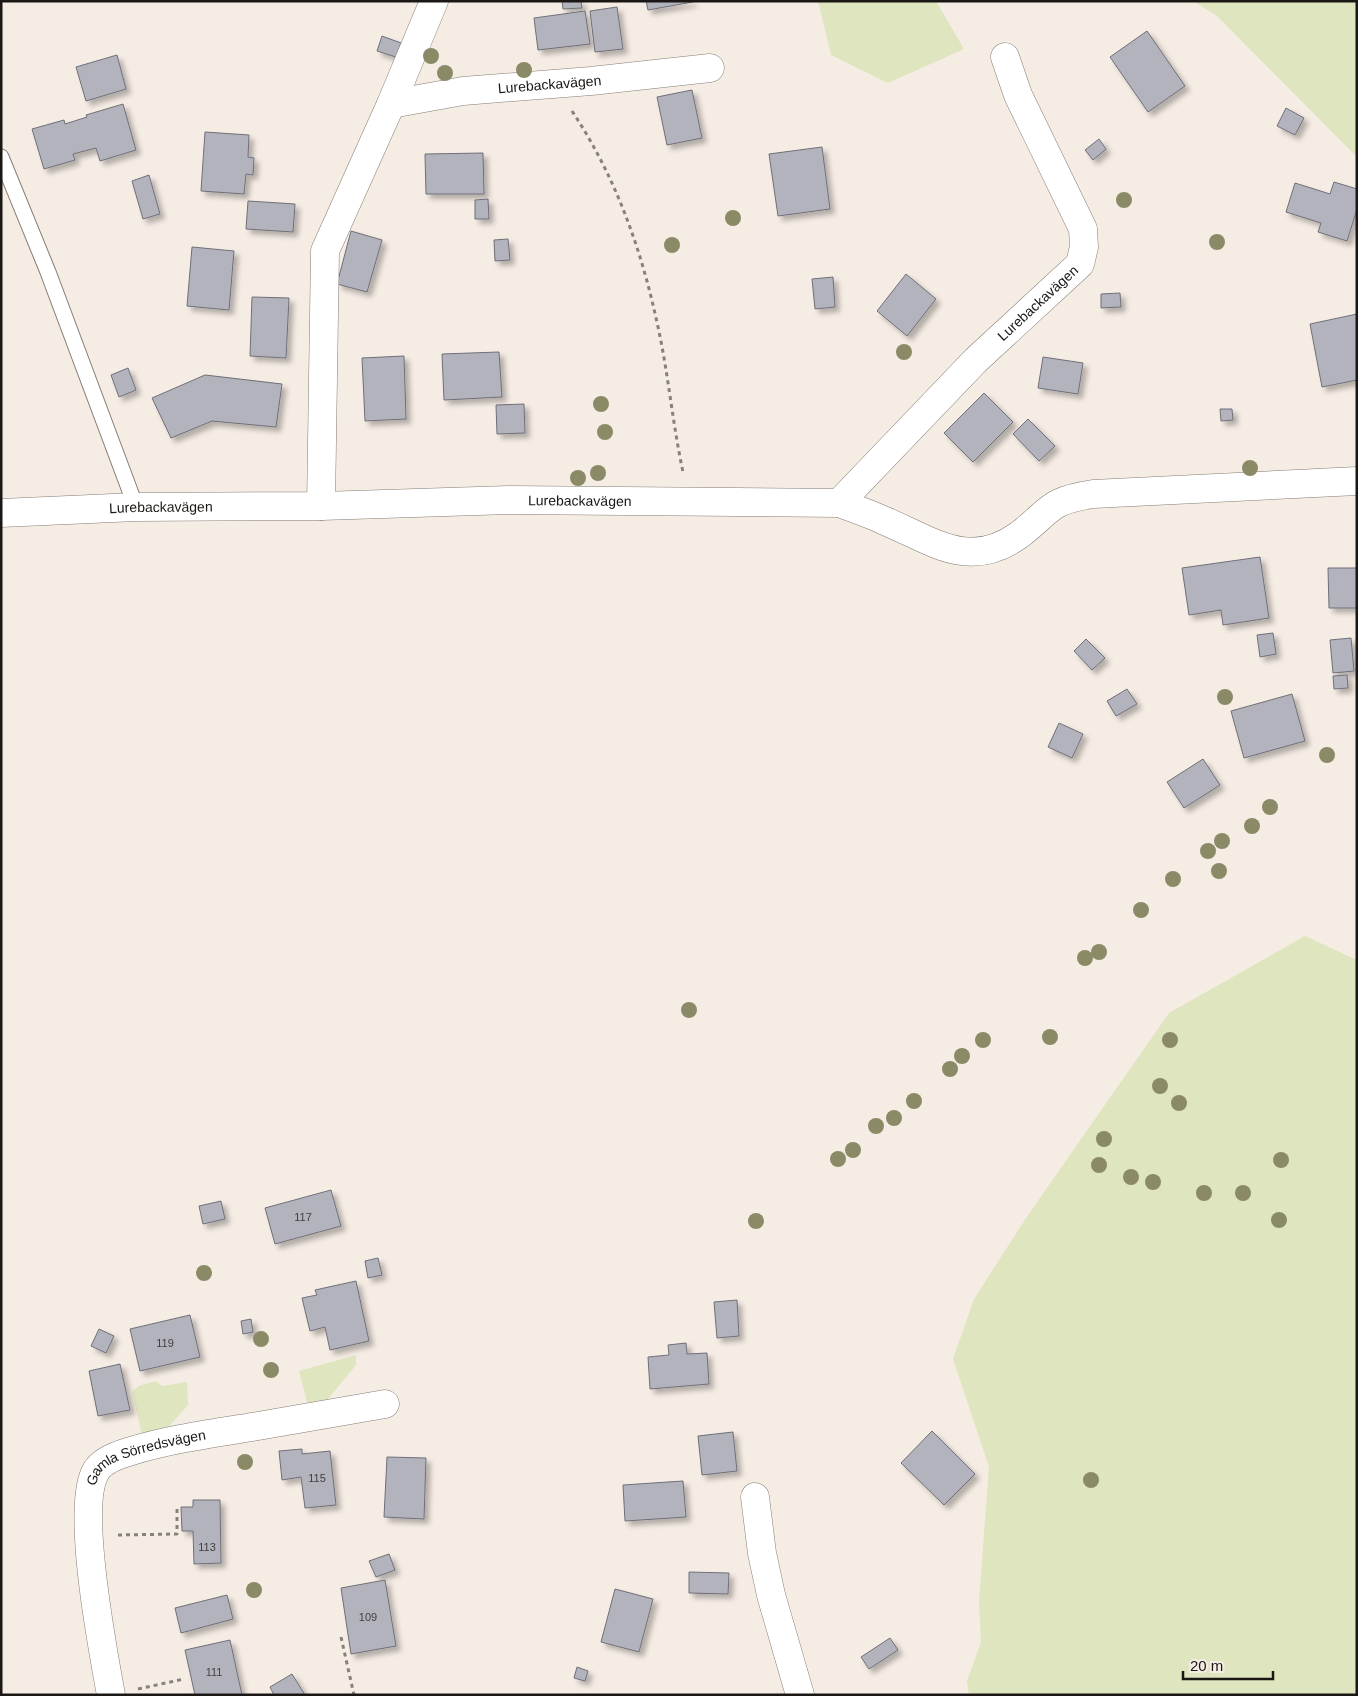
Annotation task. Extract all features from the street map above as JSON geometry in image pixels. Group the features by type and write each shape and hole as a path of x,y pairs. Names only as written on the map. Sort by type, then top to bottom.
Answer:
{"street":[{"path":"321,506 325,251 391,104 434,1"},
{"name":"Lurebackavägen","path":"839,503 982,354 1080,264 1084,247 1083,229 1018,94 1005,57"},
{"name":"Lurebackavägen","path":"391,104 463,91 710,68"},
{"name":"Lurebackavägen","path":"1,513 136,507 321,506 509,500 839,503 886,521 929,542 961,553 974,553 996,549 1019,534 1048,508 1068,498 1093,494 1357,481"},
{"name":"Gamla Sörredsvägen","path":"122,1693 102,1647 88,1535 89,1502 94,1473 103,1463 127,1452 208,1434 385,1404"},
{"path":"755,1496 762,1553 770,1595 800,1695"}],"lane":[{"path":"1,157 48,272 136,507"}],"path":[{"path":"553,84 579,123 606,170 627,217 657,319 680,458 690,501"},
{"path":"88,1535 177,1534 177,1506"},
{"path":"341,1637 354,1695"},
{"path":"122,1693 184,1679"}],"green space":[{"path":"818,1 936,1 964,49 888,83 831,55"},
{"path":"1193,1 1357,1 1357,157 1217,16"},
{"path":"1305,936 1357,960 1357,1695 969,1695 967,1681 981,1642 979,1601 989,1467 953,1359 974,1299 1026,1218 1169,1013"},
{"path":"356,1355 356,1365 327,1400 310,1405 307,1402 299,1371"},
{"path":"156,1381 162,1386 187,1382 188,1405 164,1432 143,1439 132,1392 138,1386"}],"building":[{"path":"562,1 581,1 582,8 563,9"},
{"path":"646,1 693,1 693,2 648,10"},
{"path":"617,7 623,49 595,52 590,11"},
{"path":"585,11 590,44 538,50 534,18"},
{"path":"1147,31 1185,86 1148,112 1110,57"},
{"path":"382,36 401,43 396,57 377,51"},
{"path":"117,55 126,89 86,101 76,67"},
{"path":"692,90 702,138 667,145 657,97"},
{"path":"123,104 136,150 100,161 96,148 73,154 75,160 44,169 32,129 64,120 65,124 87,117 86,115"},
{"path":"1286,108 1304,118 1295,135 1277,126"},
{"path":"205,132 249,135 248,157 254,158 253,175 246,174 244,194 201,191"},
{"path":"1099,139 1106,149 1093,160 1085,150"},
{"path":"822,147 830,209 778,216 769,154"},
{"path":"483,153 484,194 426,194 425,154"},
{"path":"149,175 160,214 143,219 132,181"},
{"path":"1334,182 1357,189 1357,209 1347,241 1318,232 1321,223 1286,212 1295,183 1330,194"},
{"path":"488,199 489,219 475,219 475,200"},
{"path":"248,201 295,204 293,232 246,229"},
{"path":"351,231 382,240 367,292 337,284"},
{"path":"508,239 510,260 495,261 494,240"},
{"path":"192,247 234,251 229,310 187,306"},
{"path":"906,274 936,299 907,336 877,311"},
{"path":"833,277 835,307 815,309 812,279"},
{"path":"1120,293 1121,307 1101,308 1101,294"},
{"path":"252,297 289,298 286,358 250,356"},
{"path":"1357,314 1357,380 1322,387 1310,324"},
{"path":"499,352 502,397 444,400 442,354"},
{"path":"404,356 406,419 365,421 362,358"},
{"path":"1043,357 1083,363 1078,394 1038,388"},
{"path":"128,368 136,390 119,397 111,375"},
{"path":"205,375 282,384 276,427 212,421 171,438 152,398"},
{"path":"984,393 1013,422 973,462 944,433"},
{"path":"524,404 525,433 497,434 496,405"},
{"path":"1220,409 1232,409 1233,420 1221,421"},
{"path":"1028,419 1055,446 1039,461 1013,434"},
{"path":"1260,557 1269,618 1223,625 1221,610 1189,615 1182,568"},
{"path":"1328,568 1357,568 1357,608 1329,608"},
{"path":"1273,633 1276,654 1260,657 1257,635"},
{"path":"1351,638 1354,671 1333,673 1330,640"},
{"path":"1086,639 1105,658 1092,670 1074,651"},
{"path":"1347,675 1348,688 1334,689 1333,676"},
{"path":"1127,689 1137,704 1116,716 1107,701"},
{"path":"1292,694 1305,741 1244,758 1231,711"},
{"path":"1059,723 1083,734 1072,758 1048,747"},
{"path":"1203,759 1220,785 1184,808 1167,782"},
{"path":"331,1190 341,1226 275,1244 265,1208"},
{"path":"221,1201 225,1219 203,1224 199,1206"},
{"path":"378,1258 382,1275 368,1278 365,1261"},
{"path":"356,1281 369,1341 330,1350 325,1327 310,1331 302,1298 317,1295 315,1290"},
{"path":"737,1300 739,1336 717,1338 714,1302"},
{"path":"190,1315 200,1357 140,1371 130,1329"},
{"path":"251,1319 253,1332 243,1334 241,1321"},
{"path":"99,1329 114,1336 106,1353 91,1346"},
{"path":"686,1343 687,1354 707,1353 709,1384 650,1389 648,1357 669,1355 668,1345"},
{"path":"120,1364 130,1410 98,1416 89,1371"},
{"path":"932,1431 975,1474 944,1505 901,1463"},
{"path":"733,1432 737,1471 702,1475 698,1436"},
{"path":"302,1449 302,1454 330,1451 336,1505 305,1508 301,1477 282,1480 279,1451"},
{"path":"387,1457 426,1458 424,1519 384,1517"},
{"path":"683,1481 686,1517 625,1521 623,1485"},
{"path":"193,1500 220,1500 221,1563 194,1564 193,1531 182,1531 181,1507 193,1507"},
{"path":"389,1554 395,1570 376,1577 369,1561"},
{"path":"689,1572 729,1573 728,1594 689,1593"},
{"path":"385,1580 396,1646 351,1654 341,1588"},
{"path":"615,1589 653,1599 639,1652 601,1642"},
{"path":"227,1595 233,1619 181,1633 175,1608"},
{"path":"890,1638 898,1650 869,1669 861,1657"},
{"path":"230,1640 242,1695 195,1695 185,1650"},
{"path":"577,1667 588,1671 585,1681 574,1678"},
{"path":"292,1674 305,1695 274,1695 270,1687"}]}
